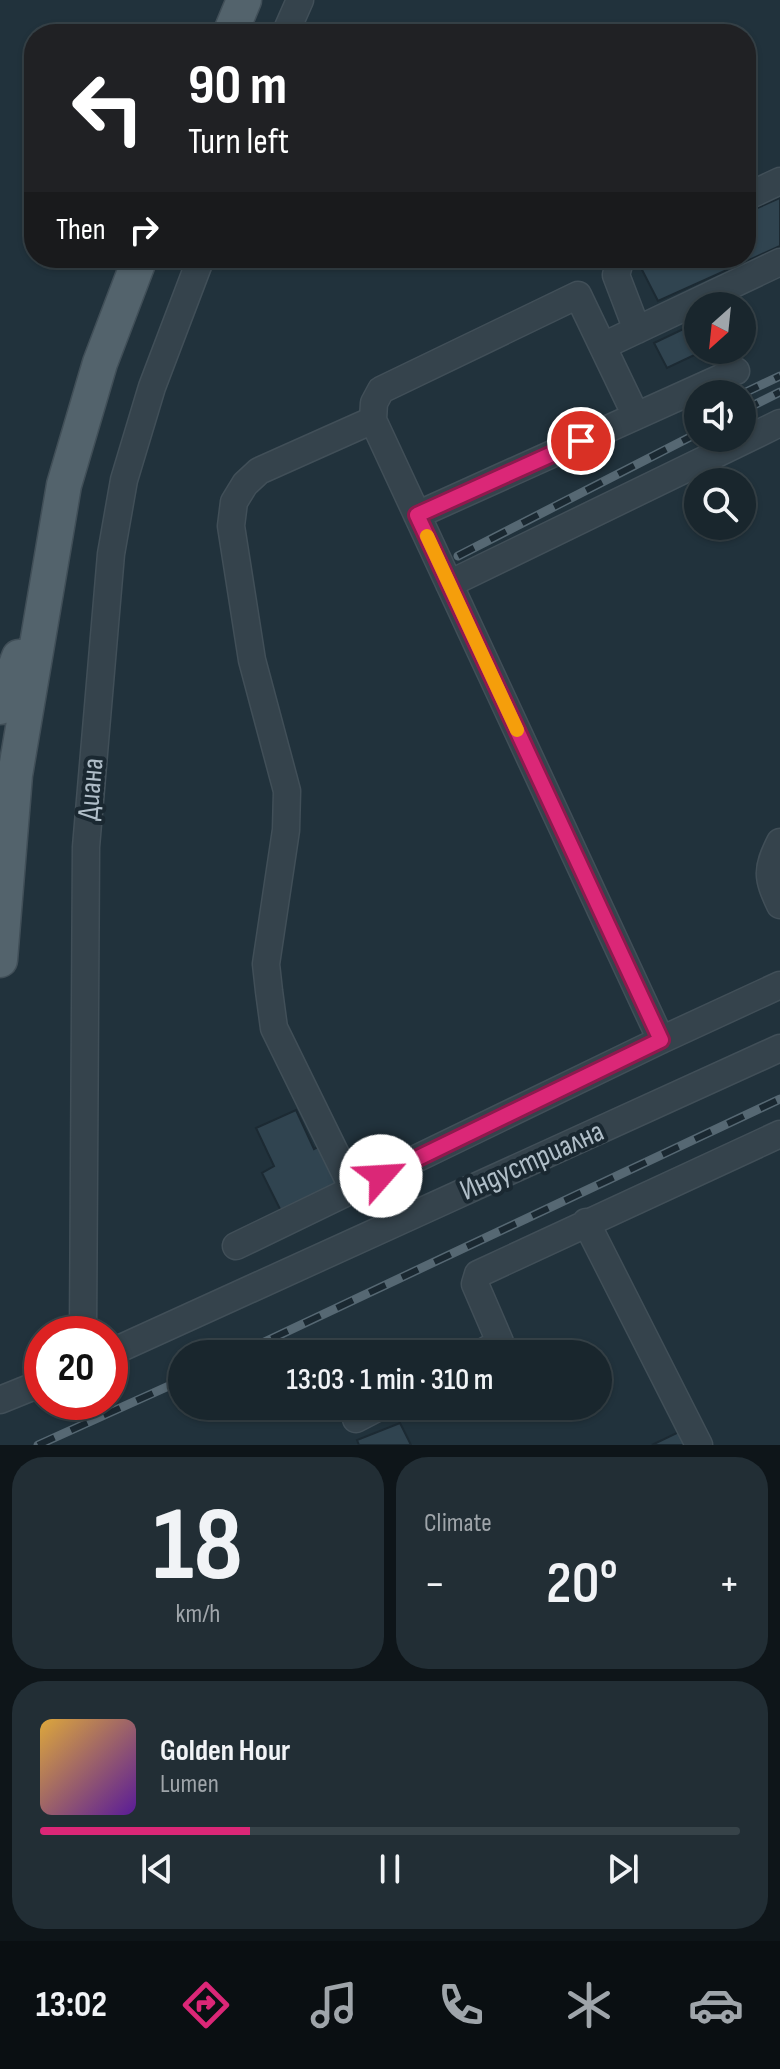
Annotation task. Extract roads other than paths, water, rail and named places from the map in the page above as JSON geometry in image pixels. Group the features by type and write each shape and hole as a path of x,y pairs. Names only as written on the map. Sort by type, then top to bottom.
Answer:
{"main road":[{"path":"234,24 244,0"},
{"path":"0,960 6,788 64,485 100,363 136,268"},
{"path":"0,707 45,590"}],"street":[{"path":"289,24 300,0"},
{"path":"756,192 780,181"},
{"path":"603,346 780,262"},
{"name":"Диана","path":"83,1316 86,847 111,554 124,480 152,387 197,268"},
{"path":"618,268 616,275 637,330"},
{"path":"636,416 578,295 381,390 374,403 373,420 661,1040"},
{"path":"417,515 736,371"},
{"path":"353,1189 274,1028 266,964 286,830 287,791 252,660 231,526 234,502 245,484 259,471 373,420"},
{"path":"449,584 780,423"},
{"path":"780,842 769,864 770,883 780,905"},
{"path":"236,1246 780,985"},
{"name":"Индустриална","path":"128,1345 780,1048"},
{"path":"499,1340 475,1284 478,1274 780,1134"},
{"path":"586,1222 699,1445"},
{"path":"0,1400 24,1390"}],"railway":[{"path":"756,387 780,376"},
{"path":"756,404 780,392"},
{"path":"458,556 684,440"},
{"path":"269,1340 780,1099"},
{"path":"38,1445 168,1386"}]}
